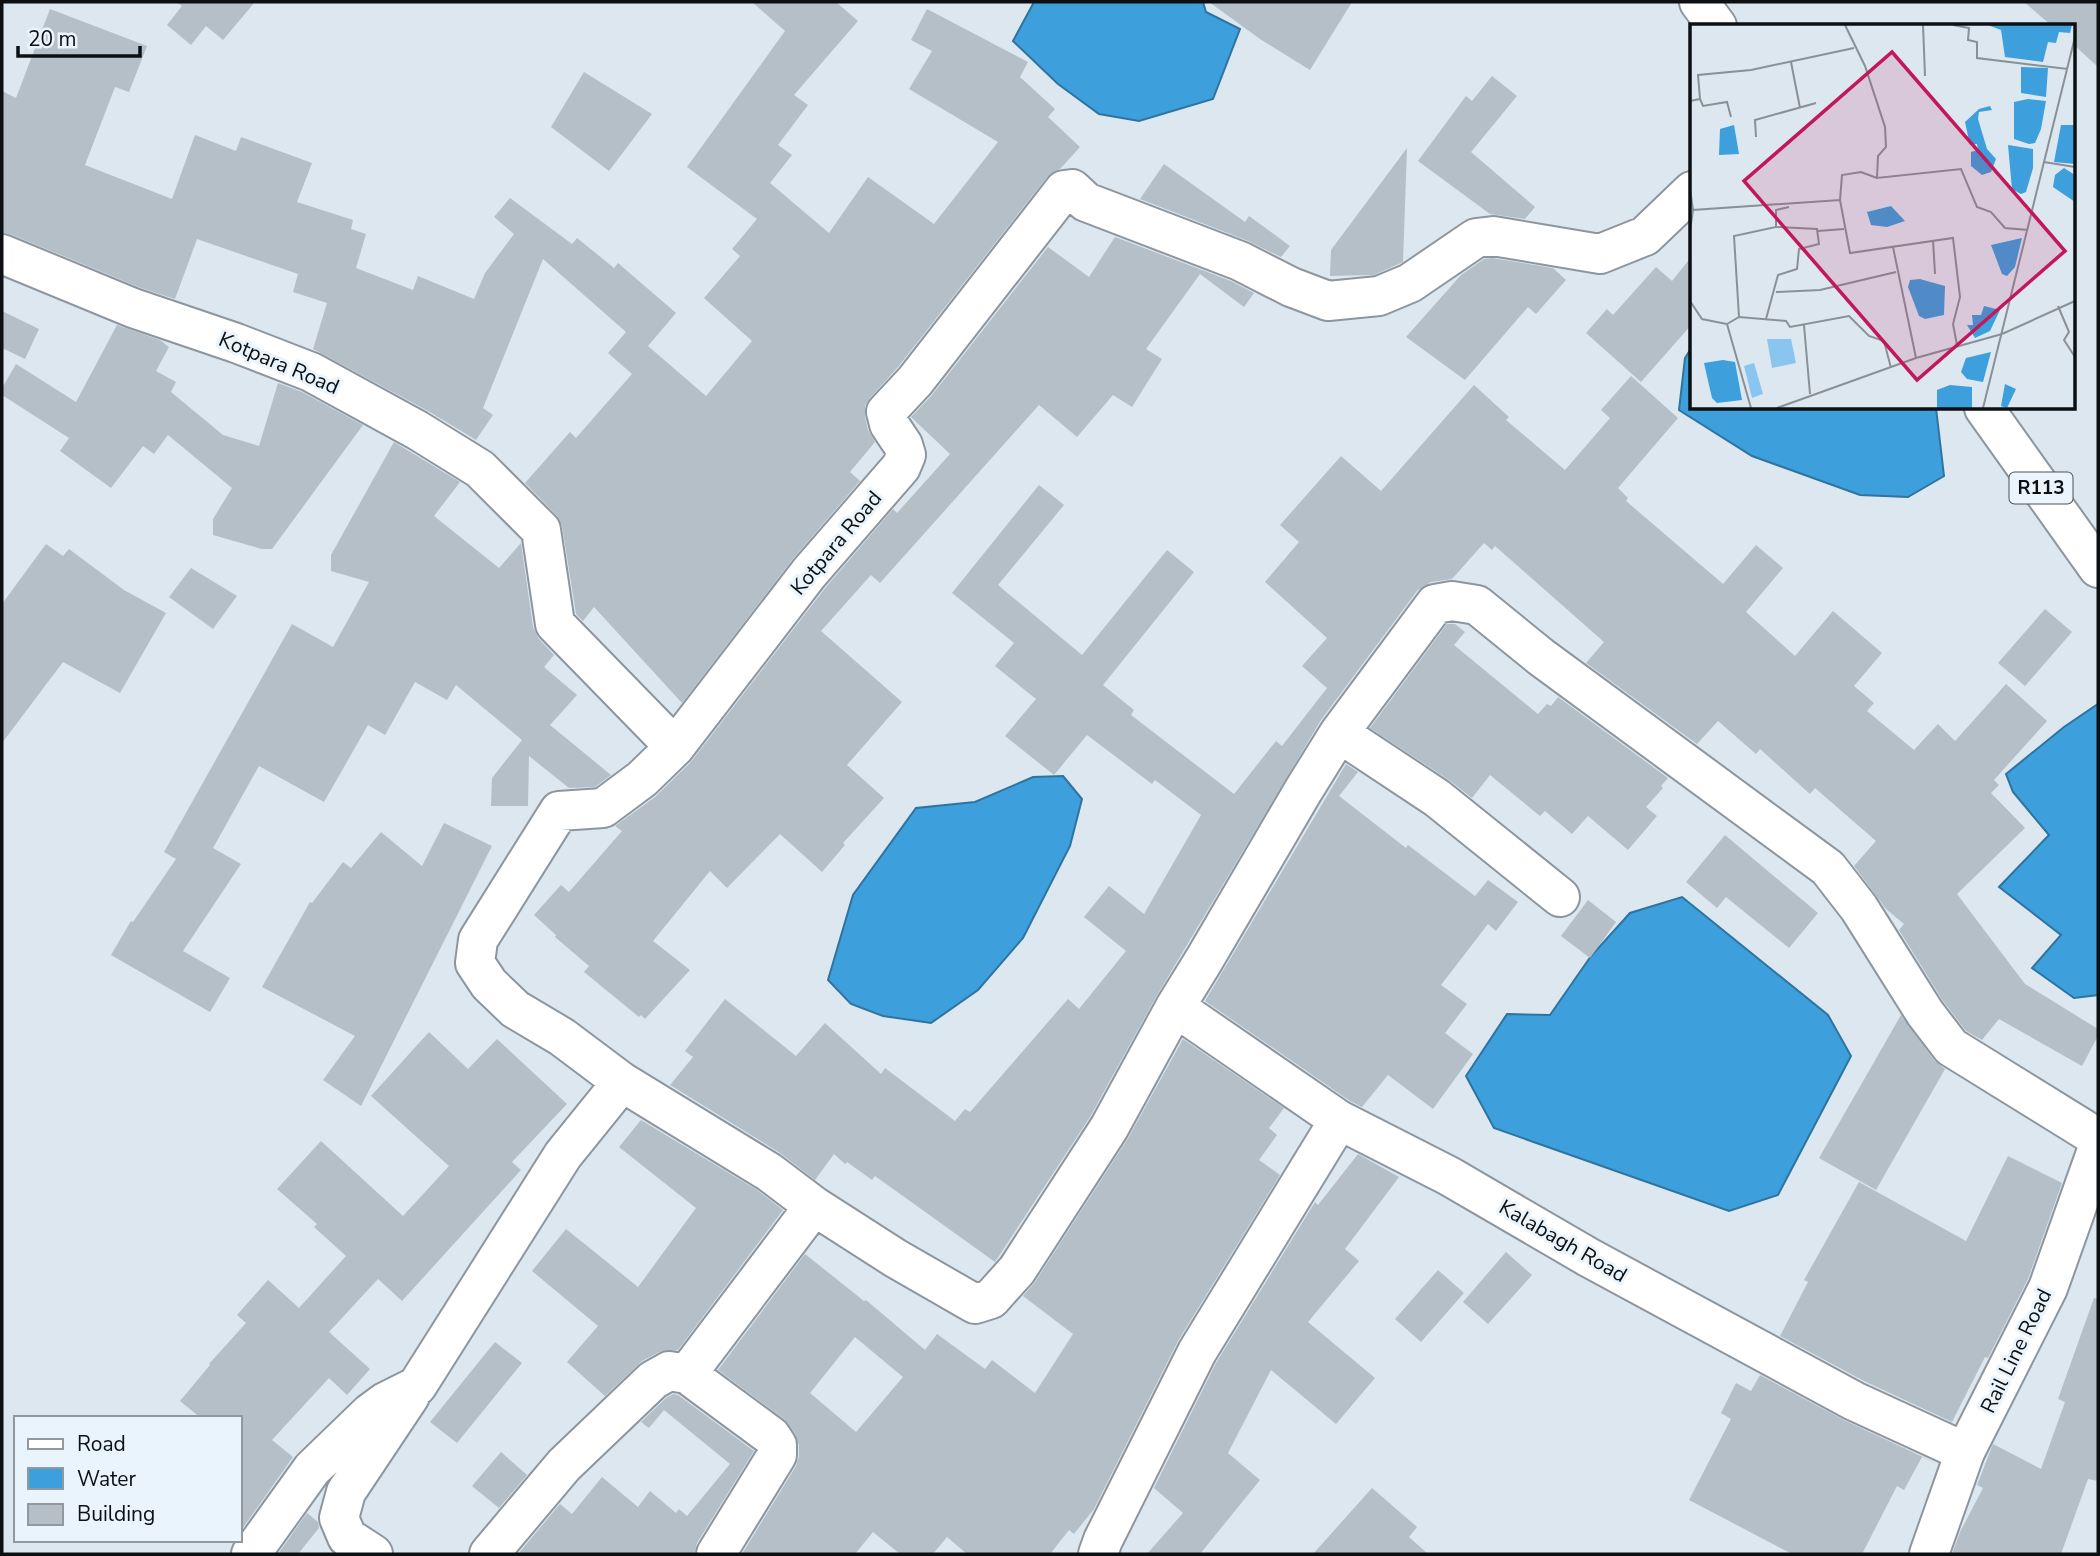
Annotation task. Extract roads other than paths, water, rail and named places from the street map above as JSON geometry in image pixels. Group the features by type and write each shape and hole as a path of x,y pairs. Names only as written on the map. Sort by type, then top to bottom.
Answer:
{"street":[{"path":"1699,2 1716,24"},
{"name":"Kotpara Road","path":"2,254 133,308 311,372 417,430 480,469 541,530 555,624 676,747 809,573 901,467 906,455 903,445 889,424 886,412 915,382 1064,190 1072,189 1086,202 1240,261 1292,287 1328,301 1379,296 1410,282 1476,238 1493,236 1600,254 1645,236 1690,193"},
{"name":"R113","path":"1985,410 2098,568"},
{"path":"676,747 642,779 603,808 559,811 478,940 475,963 489,984 514,1009 562,1037 622,1082 769,1172 814,1206 895,1258 975,1304 991,1299 1017,1269 1109,1128 1175,1007 1339,733 1435,604 1452,601 1477,605 1541,657 1828,868 1859,908 1924,1013 1951,1047 2098,1138"},
{"path":"1339,733 1437,798 1560,897"},
{"name":"Kalabagh Road","path":"1175,1007 1339,1120 1450,1176 1588,1257 1854,1401 1965,1452"},
{"path":"373,1554 347,1537 339,1518 346,1492 417,1386 563,1155 622,1082"},
{"path":"1098,1554 1197,1352 1339,1120"},
{"name":"Rail Line Road","path":"1929,1554 1965,1452 2048,1288 2098,1147"},
{"path":"687,1374 814,1206"},
{"path":"489,1554 564,1465 653,1380 669,1371 687,1374 771,1436 777,1445 777,1455 716,1554"},
{"path":"251,1554 312,1469 370,1413 417,1386"}],"water":[{"path":"1034,2 1203,2 1206,12 1240,29 1213,99 1139,121 1099,114 1058,84 1013,41"},
{"path":"1690,350 1690,410 1936,410 1944,476 1908,497 1860,495 1752,456 1679,410 1685,358"},
{"path":"2098,704 2098,995 2074,998 2032,968 2061,935 1999,887 2049,835 2013,792 2006,774 2064,727"},
{"path":"1063,776 1082,799 1070,846 1023,938 978,990 931,1023 883,1016 851,1004 828,980 853,895 916,808 975,802 1033,777"},
{"path":"1682,897 1828,1015 1851,1056 1778,1195 1729,1211 1494,1128 1466,1076 1507,1014 1550,1015 1591,956 1630,913"}]}
